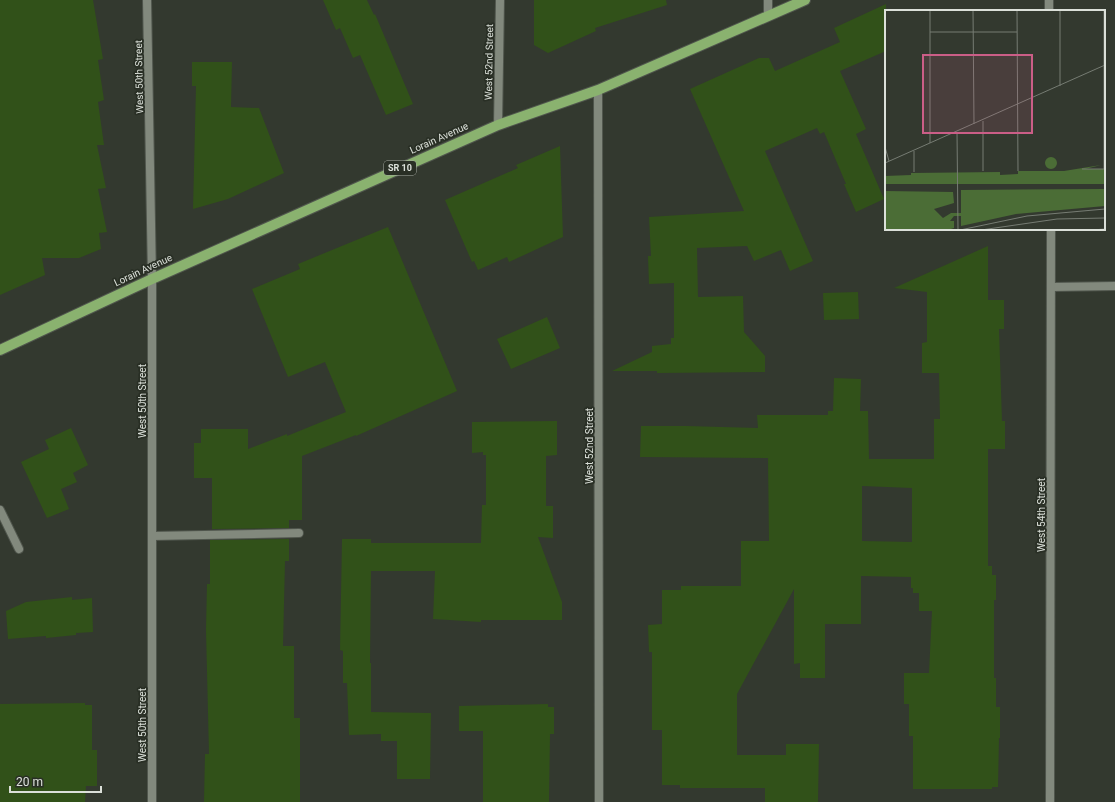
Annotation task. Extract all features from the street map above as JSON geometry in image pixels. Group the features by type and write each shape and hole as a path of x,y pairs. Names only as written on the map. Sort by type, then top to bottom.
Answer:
{"main road":[{"name":"Lorain Avenue","path":"0,350 152,279 498,125 598,90 805,0"}],"street":[{"name":"West 50th Street","path":"147,0 152,279 152,802"},
{"name":"West 52nd Street","path":"498,125 500,0"},
{"path":"768,0 768,16"},
{"name":"West 52nd Street","path":"598,90 599,802"},
{"name":"West 54th Street","path":"1050,802 1051,230"},
{"path":"1052,287 1115,286"},
{"path":"0,510 19,549"},
{"path":"152,536 298,533"}],"building":[{"path":"0,0 93,0 103,59 98,60 104,100 98,102 104,145 97,145 106,188 98,189 107,232 99,233 101,249 79,258 42,258 45,275 0,295"},
{"path":"323,0 367,0 374,15 375,14 413,104 386,115 360,55 353,58 340,28 336,30"},
{"path":"534,0 666,0 667,5 595,28 596,31 548,53 534,45"},
{"path":"886,4 885,51 840,71 866,129 856,134 884,199 856,212 824,132 820,134 817,128 765,151 813,261 790,271 781,250 754,261 747,246 697,248 698,297 743,296 744,332 765,356 765,372 657,373 657,371 612,371 652,352 652,346 671,344 671,338 674,338 674,283 649,284 648,256 651,256 649,217 744,211 690,89 759,58 769,58 775,71 840,42 834,28"},
{"path":"192,62 232,62 231,107 259,108 284,173 228,199 193,209 196,86 192,86"},
{"path":"560,146 563,237 509,262 507,257 478,270 474,261 472,262 445,200 518,168 516,165"},
{"path":"388,227 457,391 356,436 302,456 302,520 289,520 289,528 212,529 212,478 194,478 194,443 201,443 201,429 248,429 248,449 287,434 287,436 346,412 325,362 288,377 252,289 300,269 298,264"},
{"path":"988,246 988,300 1004,300 1004,329 999,329 1002,421 1005,421 1005,449 988,449 988,566 992,566 992,575 996,575 996,600 994,600 994,678 996,678 996,707 1000,707 998,787 992,787 992,789 913,789 913,736 909,736 909,704 904,704 904,673 929,673 932,611 919,611 919,593 913,593 913,588 911,588 911,577 861,576 861,624 825,624 825,678 800,678 800,663 794,664 794,589 737,694 737,755 786,755 786,744 819,744 818,802 765,802 765,788 680,788 680,785 662,785 662,730 652,730 652,652 649,652 648,625 662,624 662,590 681,590 681,586 741,586 741,541 769,541 768,458 640,457 641,426 758,428 757,415 828,415 828,411 833,411 834,378 861,379 860,411 868,411 869,459 934,459 934,419 940,419 939,373 922,373 922,343 927,342 927,292 894,288","holes":["862,486 912,488 912,542 862,541"]},
{"path":"858,292 859,319 824,320 823,293"},
{"path":"547,317 560,348 511,369 497,339"},
{"path":"557,421 557,455 546,456 546,506 553,506 553,538 538,537 562,602 562,620 481,620 481,622 433,619 435,571 371,571 371,712 431,713 430,779 397,779 397,741 381,741 381,734 349,735 347,683 343,683 343,651 340,650 342,539 371,539 371,543 481,543 482,505 486,505 486,455 483,455 483,452 472,453 472,422"},
{"path":"71,428 88,465 73,473 77,482 61,489 69,509 47,518 21,462 49,449 45,440"},
{"path":"289,539 289,561 285,561 283,646 294,646 294,718 300,718 300,802 204,802 205,754 209,754 206,630 207,584 210,584 210,540"},
{"path":"72,597 72,600 92,598 93,632 46,638 46,636 8,639 6,611 26,602"},
{"path":"85,703 85,705 92,705 92,750 97,750 97,786 86,786 85,802 0,802 0,704"},
{"path":"548,704 548,707 554,707 554,734 550,734 549,802 483,802 483,731 459,731 459,706"}]}
